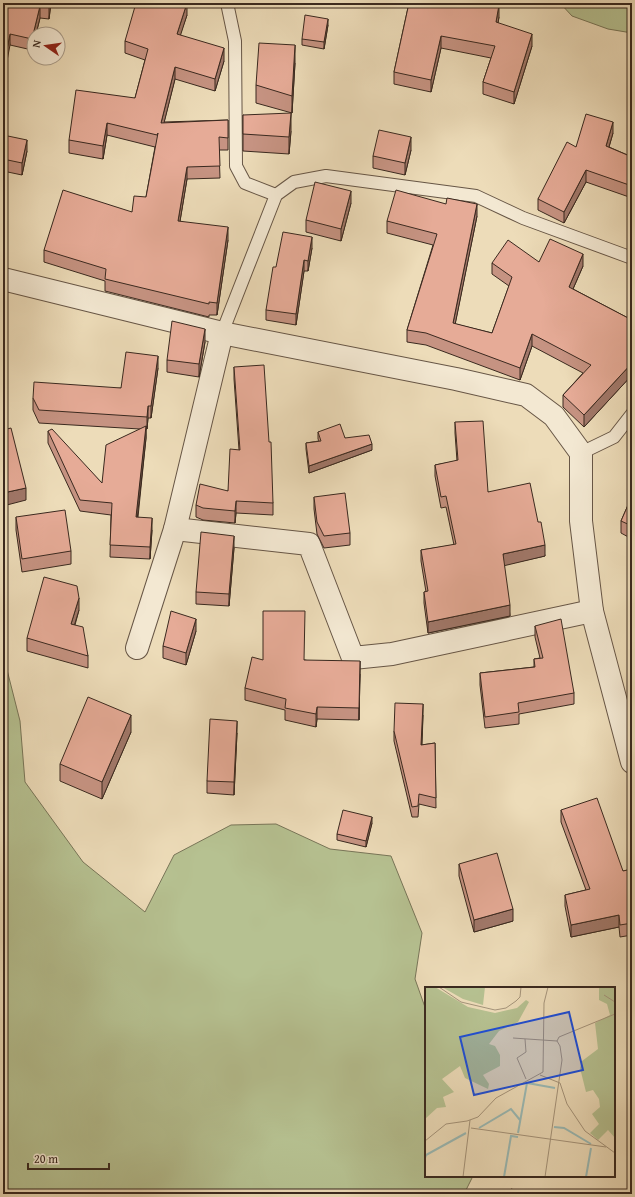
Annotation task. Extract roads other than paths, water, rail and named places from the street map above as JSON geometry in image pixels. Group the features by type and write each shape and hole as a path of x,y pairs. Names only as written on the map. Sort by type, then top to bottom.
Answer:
{"street":[{"path":"3,279 222,333 456,379 526,395 554,416 581,453 581,521 592,611 632,762"},
{"path":"137,648 175,529 222,333"},
{"path":"175,529 309,544 353,658 392,654 592,611"}],"lane":[{"path":"227,3 235,41 236,166 245,184 276,195"},
{"path":"222,333 276,195 294,182 326,176 476,196 523,218 632,258"},
{"path":"581,453 614,437 632,414"}]}
